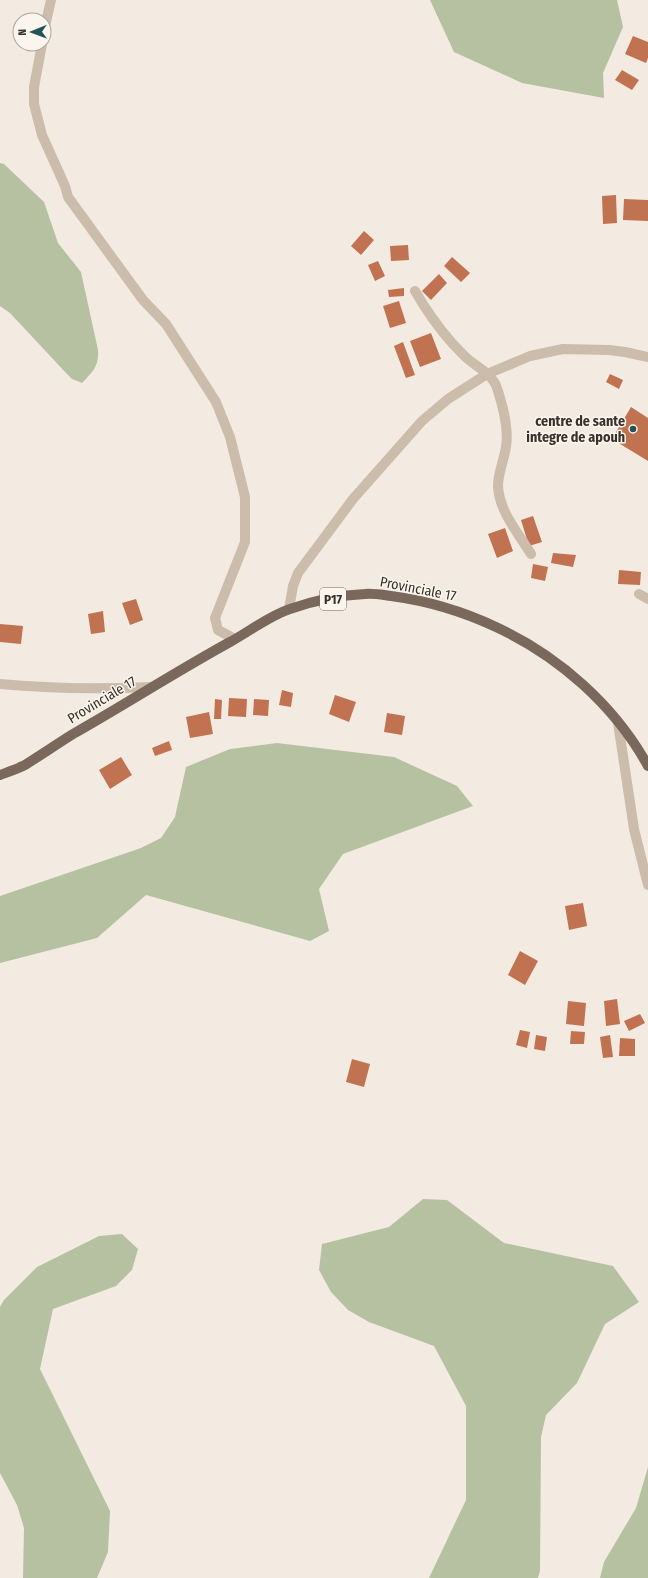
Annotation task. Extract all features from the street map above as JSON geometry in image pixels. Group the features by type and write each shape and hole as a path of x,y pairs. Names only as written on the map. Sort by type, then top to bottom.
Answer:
{"main road":[{"name":"Provinciale 17","path":"0,775 23,765 152,687 289,609 329,599 366,594 435,604 468,614 505,631 549,657 579,681 618,723 632,739 648,766"}],"street":[{"path":"48,12 51,0"},
{"path":"41,52 34,87 34,104 42,135 65,186 68,197 143,300 166,324 216,402 230,437 245,497 245,542 215,618 218,630 235,639"},
{"path":"415,291 428,313 451,342 469,360 487,374 496,385 503,406 506,431 506,447 498,486 502,508 531,554"},
{"path":"289,609 293,586 298,574 353,499 422,421 448,399 487,374 530,356 563,349 609,350 625,352 648,358"},
{"path":"0,684 77,689 152,687"},
{"path":"618,723 634,829 648,884"}],"green space":[{"path":"430,0 617,0 623,27 603,73 604,98 522,83 454,52"},
{"path":"0,163 4,164 44,202 58,243 81,272 98,350 96,365 82,383 72,379 10,313 0,306"},
{"path":"277,743 394,757 457,786 473,806 343,854 319,889 329,931 310,941 146,895 97,938 0,963 0,896 141,848 161,838 175,817 186,767 230,749"},
{"path":"423,1199 447,1200 504,1243 613,1266 639,1302 605,1324 577,1383 546,1415 541,1437 540,1571 538,1578 429,1578 466,1500 466,1406 434,1346 369,1322 348,1310 331,1292 319,1270 322,1244 389,1227"},
{"path":"122,1234 138,1249 132,1270 116,1286 53,1309 40,1369 110,1511 108,1552 97,1578 23,1578 24,1528 17,1505 0,1473 0,1307 4,1300 37,1267 99,1236"},
{"path":"648,1467 648,1578 600,1578 604,1562 636,1508"}],"building":[{"path":"633,36 648,42 648,58 646,63 625,54"},
{"path":"622,70 639,80 632,90 615,80"},
{"path":"616,195 617,223 603,224 602,196"},
{"path":"624,199 648,200 648,221 623,220"},
{"path":"364,231 374,240 361,255 351,246"},
{"path":"408,245 409,260 391,261 390,246"},
{"path":"452,257 470,273 461,282 444,266"},
{"path":"378,261 385,276 375,281 368,265"},
{"path":"439,274 447,283 431,300 422,291"},
{"path":"404,288 404,296 389,297 388,290"},
{"path":"399,301 406,323 390,328 383,306"},
{"path":"431,333 441,359 420,367 410,341"},
{"path":"403,342 415,375 406,378 394,346"},
{"path":"610,374 623,380 619,389 606,382"},
{"name":"centre de sante integre de apouh","path":"631,407 648,418 648,461 612,439"},
{"path":"533,516 542,542 529,546 521,520"},
{"path":"505,528 513,551 497,558 488,534"},
{"path":"553,553 576,555 573,567 551,563"},
{"path":"533,564 548,567 545,581 531,578"},
{"path":"619,570 641,572 640,585 618,584"},
{"path":"136,599 143,620 130,625 122,603"},
{"path":"103,611 105,632 91,634 88,614"},
{"path":"0,624 23,626 21,644 0,642"},
{"path":"282,690 293,693 291,707 279,705"},
{"path":"335,695 356,702 349,722 329,714"},
{"path":"229,698 247,699 246,717 228,716"},
{"path":"215,699 222,700 221,719 214,719"},
{"path":"254,699 269,700 268,716 253,715"},
{"path":"209,712 213,734 190,738 186,717"},
{"path":"387,713 405,716 402,735 384,732"},
{"path":"169,741 172,750 155,756 152,748"},
{"path":"121,757 132,775 110,789 99,770"},
{"path":"583,903 587,926 569,930 565,906"},
{"path":"520,951 538,961 525,985 508,975"},
{"path":"617,999 620,1024 606,1026 604,1001"},
{"path":"568,1001 586,1003 584,1026 566,1024"},
{"path":"640,1014 645,1023 629,1031 624,1021"},
{"path":"520,1030 530,1032 527,1048 516,1045"},
{"path":"571,1031 585,1032 584,1044 570,1044"},
{"path":"536,1035 547,1037 545,1051 534,1049"},
{"path":"610,1035 613,1057 603,1058 600,1037"},
{"path":"620,1038 635,1039 635,1056 619,1056"},
{"path":"352,1059 370,1064 364,1087 346,1082"}],"place":[{"name":"centre de sante integre de apouh","path":"633,429"}]}
